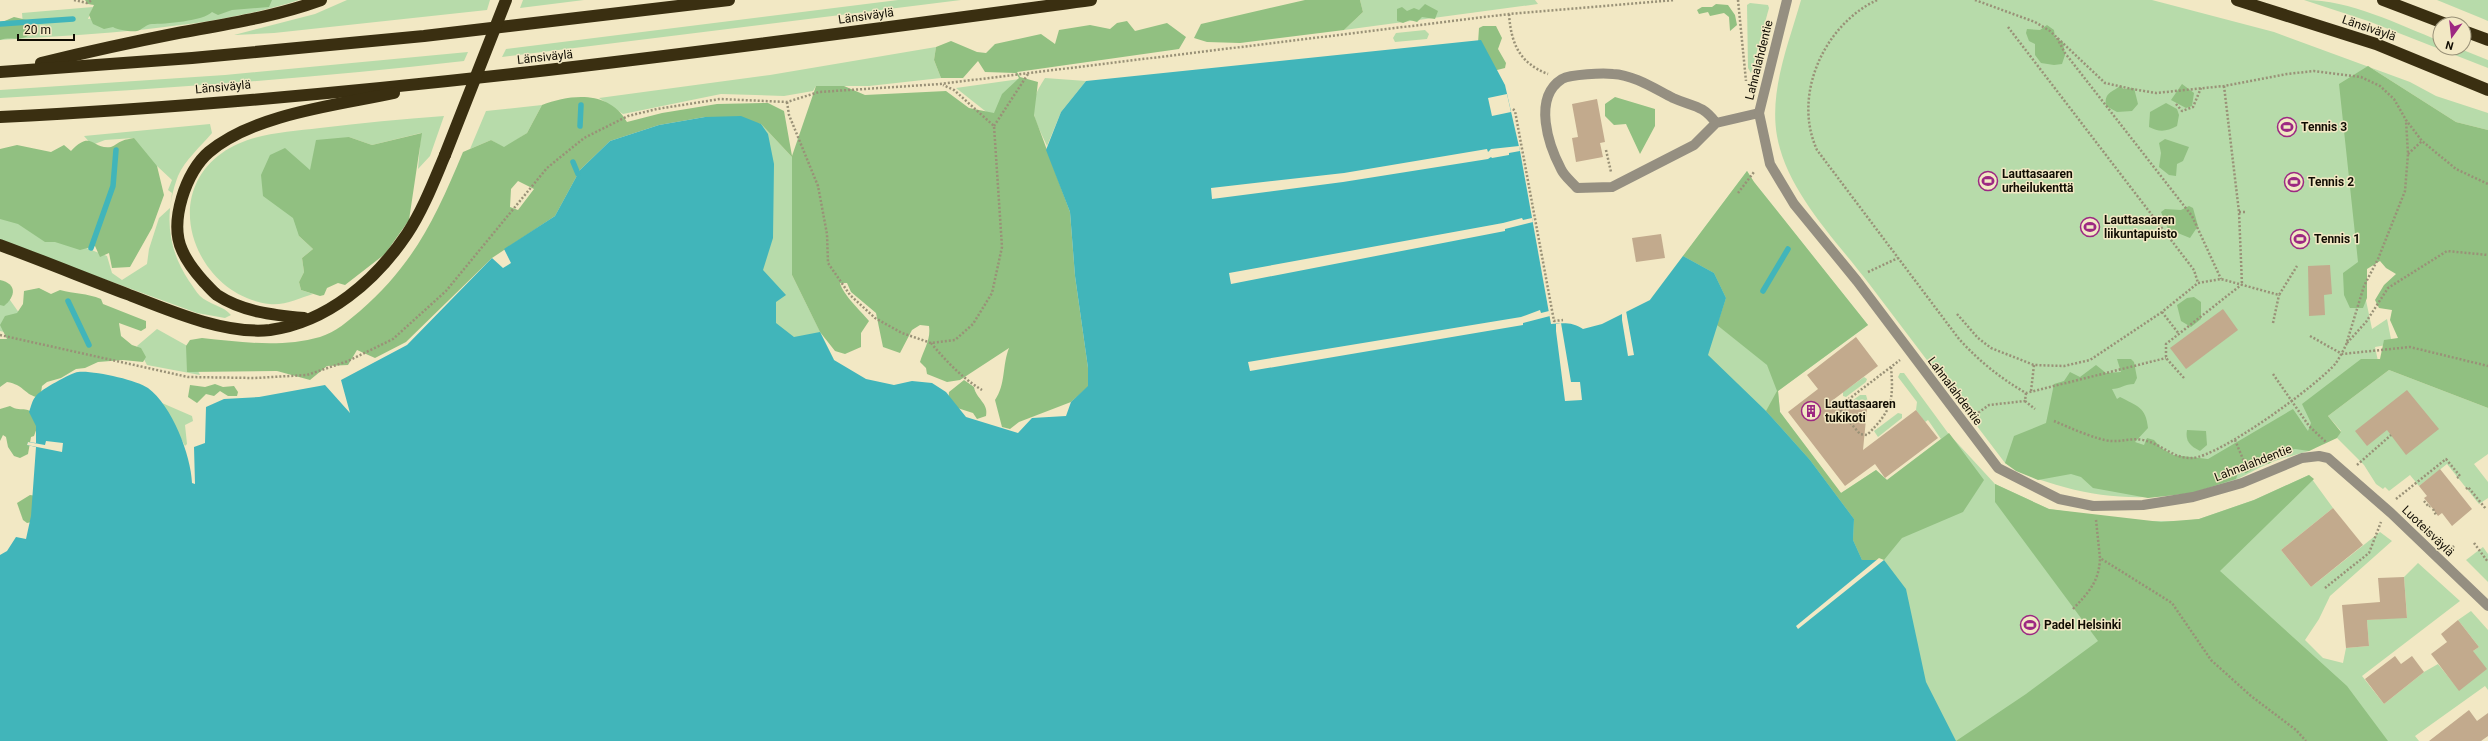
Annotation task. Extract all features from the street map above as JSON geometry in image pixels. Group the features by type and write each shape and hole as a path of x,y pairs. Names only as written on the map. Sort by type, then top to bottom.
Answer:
{"highway":[{"path":"3,72 118,45 247,22 290,11 321,0"},
{"path":"0,245 162,308 239,329 270,330 311,318 362,287 388,261 408,232 445,155 506,0"},
{"path":"3,72 192,58 424,36 729,0"},
{"name":"Länsiväylä","path":"0,116 198,104 442,82 612,63 1091,0"},
{"name":"Länsiväylä","path":"2237,0 2376,44 2488,90"},
{"path":"2383,0 2432,19"},
{"path":"2472,34 2488,40"},
{"path":"311,318 268,314 242,308 216,294 194,270 181,248 178,225 181,201 191,174 208,153 236,133 274,119 442,82"}],"street":[{"name":"Lahnalahdentie","path":"1787,0 1759,113 1770,164 1794,204 1857,281 1963,424 1998,468 2059,499 2093,506 2143,505 2193,498 2242,483 2302,458 2319,456 2328,458 2347,475"},
{"path":"1716,123 1707,111 1641,82 1614,74 1579,75 1562,80 1549,97 1544,119 1561,171 1577,188 1614,186 1694,145 1716,123 1759,113"},
{"name":"Luoteisväylä","path":"2347,475 2391,513 2488,606"}],"path":[{"path":"74,0 87,3 92,0"},
{"path":"1028,74 994,126 1002,247 992,293 973,324 955,340 930,342 902,332 875,318 850,295 828,263 827,234 818,186 789,115 787,102 819,92 940,84 1509,14 1675,0"},
{"path":"1738,0 1746,81"},
{"path":"1877,0 1845,22 1832,35 1824,49 1810,92 1809,120 1811,136 1817,150 1959,339 1978,359 2002,379 2026,393"},
{"path":"1975,0 2035,22 2055,35 2105,83 2156,93 2224,86 2287,74 2314,71 2361,77 2380,86 2394,99 2406,120 2422,141 2456,169 2488,184"},
{"path":"1509,14 1515,48 1534,69 1562,80"},
{"path":"2008,26 2194,270 2198,283"},
{"path":"2055,35 2065,53 2192,216 2221,280"},
{"path":"940,84 954,90 994,126"},
{"path":"2224,86 2239,212 2242,285"},
{"path":"2176,104 2182,111 2194,107 2201,88"},
{"path":"1513,109 1517,118 1554,321 1563,320"},
{"path":"2054,421 2111,442 2128,438 2150,442 2173,455 2192,458 2209,454 2235,440 2329,370 2342,354 2346,345 2364,286 2378,259 2405,191 2408,154 2406,120"},
{"path":"2408,154 2422,141"},
{"path":"1606,150 1614,186"},
{"path":"1738,193 1754,172"},
{"path":"2239,212 2247,212"},
{"path":"2346,345 2366,322 2388,288 2447,251 2488,255"},
{"path":"1870,271 1898,258"},
{"path":"2273,323 2279,295 2297,266"},
{"path":"1958,314 1978,338 1991,348 2034,365 2064,366 2090,360 2162,312 2198,283 2221,280 2279,295"},
{"path":"2184,378 2166,358 2166,344 2242,285"},
{"path":"2162,312 2179,334"},
{"path":"2310,336 2342,354 2410,347 2488,366"},
{"path":"930,342 947,362 970,382 982,390"},
{"path":"2026,393 2166,358"},
{"path":"1891,367 1893,390 1886,416 1866,435 1860,434 1841,412 1841,405 1891,367 1901,360"},
{"path":"2031,391 2034,365"},
{"path":"2273,374 2292,398 2309,426 2329,444"},
{"path":"2025,400 2026,393"},
{"path":"1963,424 1989,405 2025,400 2035,409"},
{"path":"2347,475 2391,435"},
{"path":"2392,502 2446,459 2460,476 2458,478"},
{"path":"2466,489 2468,487 2486,509"},
{"path":"2424,501 2429,507 2430,506"},
{"path":"2433,509 2436,515"},
{"path":"2325,588 2369,554 2382,520 2391,513"},
{"path":"2073,609 2094,586 2099,571 2100,558 2096,516"},
{"path":"2474,543 2488,562"},
{"path":"2100,558 2172,603 2211,660 2251,696 2296,730 2306,741"}],"green space":[{"path":"85,0 272,0 269,7 232,10 218,15 212,12 201,18 193,20 174,23 150,24 139,30 128,31 113,27 104,29 93,24 89,15 94,5 88,4"},
{"path":"232,0 299,0 228,18 190,24 151,29 0,40 0,28 23,26 22,13 93,7 88,19"},
{"path":"347,0 490,0 487,10 274,33 234,35 315,14"},
{"path":"523,0 584,0 520,8"},
{"path":"898,0 961,0 502,57 506,49"},
{"path":"1305,0 1360,0 1363,12 1344,30 1240,43 1207,42 1194,38 1201,24"},
{"path":"1360,0 1535,0 1538,4 1344,30 1363,12"},
{"name":"Lauttasaaren liikuntapuisto","path":"1801,0 2152,0 2274,32 2368,67 2358,262 2372,329 2387,319 2392,344 2375,347 2381,375 2316,423 2315,448 2260,467 2235,480 2214,487 2193,492 2150,497 2107,495 2064,487 2034,478 2012,468 2005,463 1870,285 1814,215 1791,177 1782,157 1777,136 1775,119 1776,101 1778,84 1786,50"},
{"path":"2304,0 2339,4 2374,14 2432,38 2432,46 2368,21"},
{"path":"2437,0 2488,0 2488,21 2481,18"},
{"path":"1750,3 1768,5 1769,8 1751,73 1748,68 1747,5"},
{"path":"1425,4 1438,11 1435,19 1422,17 1417,22 1410,20 1403,23 1397,21 1397,9 1402,7 1407,11 1414,8 1419,10"},
{"path":"1716,4 1728,5 1735,15 1737,25 1730,31 1729,17 1724,13 1710,16 1708,12 1699,14 1697,10 1702,7 1712,7"},
{"path":"14,17 27,20 32,32 21,38 0,40 0,23"},
{"path":"1127,21 1135,31 1167,23 1186,37 1179,49 1017,72 1020,77 1038,82 1034,115 1070,212 1075,276 1088,368 1089,386 1071,402 1019,422 1010,429 1002,427 995,400 1001,388 1005,361 1009,348 960,380 947,382 927,374 926,368 920,362 928,340 929,326 920,325 912,330 900,353 883,347 876,313 851,292 847,283 840,283 848,298 869,321 861,333 861,347 845,354 835,351 820,332 792,275 792,157 761,124 705,117 659,125 610,141 580,170 555,216 492,258 406,342 375,358 357,350 348,365 327,366 310,380 277,371 187,372 186,346 190,340 202,338 261,343 291,342 320,337 337,329 360,311 379,293 409,257 433,218 463,152 491,140 504,147 527,133 542,105 553,101 577,97 589,97 610,104 627,122 662,113 717,104 768,103 784,111 792,156 816,86 844,86 865,95 946,91 969,108 994,113 1002,94 1019,78 1016,73 985,72 978,61 963,78 941,78 934,60 936,47 951,41 977,52 986,53 995,44 1041,34 1055,44 1059,30 1090,25 1110,29 1117,23","holes":["518,181 534,189 518,210 510,207 511,189"]},
{"path":"2047,25 2054,30 2055,38 2063,42 2065,55 2062,64 2054,65 2041,63 2035,55 2035,44 2029,41 2026,33 2027,29 2040,30"},
{"path":"1483,26 1496,26 1502,38 1498,49 1506,63 1505,68 1493,71 1478,43 1479,28"},
{"path":"1425,30 1429,34 1427,39 1395,42 1393,38 1396,33"},
{"path":"936,47 934,60 941,78 869,86 816,86 813,91 784,96 721,94 623,114 599,98 770,75"},
{"path":"468,52 464,61 348,73 174,87 0,98 0,90 225,75"},
{"path":"2472,54 2488,60 2488,68 2457,56 2472,56"},
{"path":"2368,66 2456,122 2488,130 2488,408 2389,370 2328,416 2341,432 2337,438 2309,451 2295,449 2280,452 2277,459 2268,464 2261,464 2246,473 2239,471 2236,479 2192,493 2148,498 2093,488 2081,477 2071,474 2038,480 2016,471 2005,463 2014,436 2046,423 2054,384 2064,381 2070,372 2080,377 2096,365 2106,373 2121,372 2117,359 2131,359 2134,362 2137,378 2134,384 2112,389 2117,399 2120,397 2136,405 2143,411 2148,428 2135,442 2144,445 2147,438 2154,440 2161,448 2173,455 2208,459 2293,409 2308,431 2311,423 2302,404 2361,359 2380,359 2384,340 2398,338 2390,320 2392,310 2379,308 2375,300 2384,285 2396,274 2386,268 2380,261 2367,269 2367,298 2363,308 2350,308 2344,295 2343,273 2358,262 2339,84"},
{"path":"2370,67 2410,82 2436,96 2488,113 2488,130 2456,122"},
{"path":"1045,78 1086,81 1061,112 1047,146 1035,119 1033,105 1039,88"},
{"path":"1020,79 994,118 956,88"},
{"path":"2182,84 2194,93 2192,106 2186,108 2171,100"},
{"path":"2121,85 2123,89 2134,88 2138,104 2132,111 2117,112 2106,106 2107,95"},
{"path":"1615,97 1655,109 1655,126 1640,154 1626,124 1614,125 1605,116 1605,104"},
{"path":"2166,103 2177,109 2179,115 2177,126 2163,131 2149,127 2150,112"},
{"path":"542,105 527,133 504,148 491,140 470,149 486,111"},
{"path":"444,116 430,156 418,169 421,133 372,145 349,137 299,236 313,249 302,258 304,272 299,282 301,290 313,294 280,304 269,304 244,297 223,283 206,264 195,242 190,218 192,194 203,172 222,153 233,146 244,141 269,134"},
{"path":"210,124 212,133 189,159 178,176 171,203 170,230 176,256 182,269 196,291 203,299 224,309 231,315 225,318 197,313 0,241 0,215 107,256 112,273 122,280 147,264 149,249 159,218 170,208 172,193 168,190 172,180 157,166 138,154 134,138 105,140 92,145 84,136"},
{"path":"761,124 792,157 792,275 834,360 555,216 580,170"},
{"path":"422,133 409,220 385,254 345,285 338,283 327,288 324,295 320,296 301,290 299,282 304,272 302,258 313,249 299,236 293,218 263,196 261,175 270,155 285,148 310,170 316,140 349,137 372,145"},
{"path":"134,138 157,166 164,195 152,228 130,267 112,268 109,253 100,257 95,246 80,250 55,242 45,242 18,224 0,219 0,149 17,145 51,152 64,145 71,151 83,142 88,141 100,146 111,147 124,140"},
{"path":"2165,139 2189,147 2183,161 2177,164 2176,176 2169,175 2159,167 2161,153 2159,143"},
{"path":"1747,171 1754,182 1868,325 1778,391 1780,412 1841,493 1876,470 1887,480 1941,439 1928,420 1925,422 1916,410 1917,402 1898,377 1900,373 1904,373 1948,433 1995,484 2049,509 2133,521 2184,521 2199,519 2254,500 2309,475 2333,508 2281,550 2311,587 2380,532 2392,541 2330,596 2319,619 2305,640 2323,658 2343,663 2346,648 2369,646 2367,620 2407,617 2404,577 2418,563 2460,601 2362,676 2384,704 2424,672 2438,664 2459,690 2473,651 2479,647 2458,620 2471,611 2488,630 2488,690 2485,686 2415,736 2419,741 1927,741 1890,605 1650,300"},
{"path":"1747,171 1754,182 1868,325 1778,391 1780,412 1841,493 1876,470 1887,480 1949,433 1984,480 1963,512 1902,538 1884,560 1862,560 1853,540 1854,519 1810,460 1766,411 1777,391 1767,365 1717,325 1726,298 1714,273 1683,256"},
{"path":"2189,206 2193,208 2198,226 2190,238 2168,229 2161,212 2165,209 2181,210"},
{"path":"0,280 9,284 13,291 11,298 4,306 0,305"},
{"path":"0,286 27,324 14,334 0,331"},
{"path":"39,288 51,294 60,290 96,297 101,299 103,304 146,321 146,328 141,331 119,323 121,336 132,345 141,348 146,357 143,362 123,360 98,362 85,368 76,369 61,378 47,382 42,386 41,393 36,397 13,383 7,382 0,387 0,339 7,339 0,325 5,316 17,313 23,304 24,291"},
{"path":"2194,297 2201,302 2201,319 2191,327 2181,321 2177,305 2187,298"},
{"path":"157,329 191,348 193,361 200,375 147,365 137,346"},
{"path":"2389,370 2488,408 2488,454 2474,464 2488,482 2488,498 2479,504 2447,464 2419,486 2410,475 2389,491 2385,487 2383,489 2376,484 2364,465 2337,438 2341,431 2328,416"},
{"path":"1864,377 1867,379 1866,382 1846,397 1843,396 1843,392"},
{"path":"964,380 974,387 977,395 986,408 986,416 977,419 973,413 948,405 949,392"},
{"path":"215,384 223,387 234,386 238,392 237,396 228,396 220,391 214,396 206,394 197,403 188,397 190,385 205,387"},
{"path":"1860,395 1866,395 1869,405 1867,407 1864,403 1856,408 1846,409 1849,403"},
{"path":"162,403 192,416 193,421 185,425 187,444 185,446"},
{"path":"10,406 32,412 39,422 34,436 31,437 28,454 20,458 14,456 8,447 6,437 3,435 0,441 0,409"},
{"path":"1898,413 1902,414 1902,418 1878,437 1874,431"},
{"path":"2187,430 2206,431 2207,445 2200,451 2193,447 2189,443"},
{"path":"2309,475 2314,479 2220,571 2347,686 2388,741 1956,741 2026,694 2098,641 1995,502 1995,484 2049,509 2161,522 2199,519 2254,500"},
{"path":"30,495 37,496 37,521 27,523 23,520 17,503"},
{"path":"2483,547 2488,554 2488,582 2466,560"}],"water":[{"path":"1481,40 1505,85 1520,151 1551,324 1572,324 1583,329 1602,324 1650,300 1683,256 1714,273 1726,298 1708,355 1766,411 1810,460 1854,519 1853,540 1862,560 1884,560 1906,589 1926,682 1956,741 0,741 0,555 7,551 16,537 26,539 31,516 36,447 27,445 28,442 36,443 36,426 29,412 36,396 39,393 69,375 78,372 103,374 125,379 148,388 165,406 179,432 188,459 192,483 195,484 194,447 205,443 206,407 224,399 259,397 325,385 350,413 341,380 407,345 492,258 503,268 511,263 504,249 555,216 580,170 610,141 659,125 705,117 741,116 761,124 768,134 774,164 773,238 763,270 786,295 776,302 776,323 794,337 820,332 834,360 866,379 894,385 912,381 932,383 946,392 966,417 1018,433 1032,418 1066,416 1071,402 1088,386 1088,368 1075,276 1070,212 1046,150 1061,112 1086,81"}],"pier":[{"path":"1507,94 1511,112 1492,116 1488,98"},
{"path":"1519,146 1520,151 1509,153 1509,155 1491,157 1488,159 1343,182 1212,199 1211,188 1344,173 1487,149 1488,152 1491,149"},
{"path":"1522,218 1523,220 1532,218 1533,222 1505,229 1505,231 1231,284 1229,273 1503,223"},
{"path":"1540,310 1541,313 1549,311 1550,316 1523,323 1523,325 1250,371 1248,362 1521,317"},
{"path":"1626,311 1634,355 1628,356 1622,320 1622,312"},
{"path":"1561,323 1571,382 1580,382 1582,400 1565,401 1556,331 1556,324"},
{"path":"46,441 63,443 62,452 27,445 28,442 45,445"},
{"path":"1879,558 1884,560 1798,629 1796,626"}],"building":[{"path":"1597,99 1605,142 1600,143 1603,157 1576,162 1572,138 1578,137 1572,104"},
{"path":"1661,234 1665,258 1636,262 1632,238"},
{"path":"2330,265 2332,294 2324,295 2325,315 2309,316 2308,266"},
{"path":"2223,309 2238,330 2186,369 2170,348"},
{"name":"Lauttasaaren tukikoti","path":"1856,337 1878,366 1833,400 1867,409 1863,450 1916,410 1938,438 1885,478 1875,464 1845,486 1788,412 1818,389 1807,375"},
{"path":"2407,390 2439,429 2406,455 2387,430 2367,446 2355,431"},
{"path":"2440,469 2472,509 2452,526 2442,513 2438,516 2424,498 2427,496 2419,486"},
{"path":"2333,508 2363,545 2311,587 2281,550"},
{"path":"2404,577 2407,618 2367,620 2369,646 2346,648 2342,605 2380,602 2378,578"},
{"path":"2458,620 2479,647 2473,651 2487,669 2459,691 2431,654 2447,642 2441,634"},
{"path":"2395,656 2401,664 2412,656 2424,672 2384,704 2365,679"},
{"path":"2469,710 2477,721 2488,713 2488,736 2481,741 2429,741"}],"waterway":[{"path":"0,24 73,19"},
{"path":"580,126 581,105"},
{"path":"91,248 113,186 116,150"},
{"path":"573,162 578,174"},
{"path":"1763,291 1788,249"},
{"path":"68,301 89,345"}],"place":[{"name":"Tennis 3","path":"2287,127"},
{"name":"Lauttasaaren urheilukenttä","path":"1988,181"},
{"name":"Tennis 2","path":"2294,182"},
{"name":"Lauttasaaren liikuntapuisto","path":"2090,227"},
{"name":"Tennis 1","path":"2300,239"},
{"name":"Lauttasaaren tukikoti","path":"1811,411"},
{"name":"Padel Helsinki","path":"2030,625"}]}
